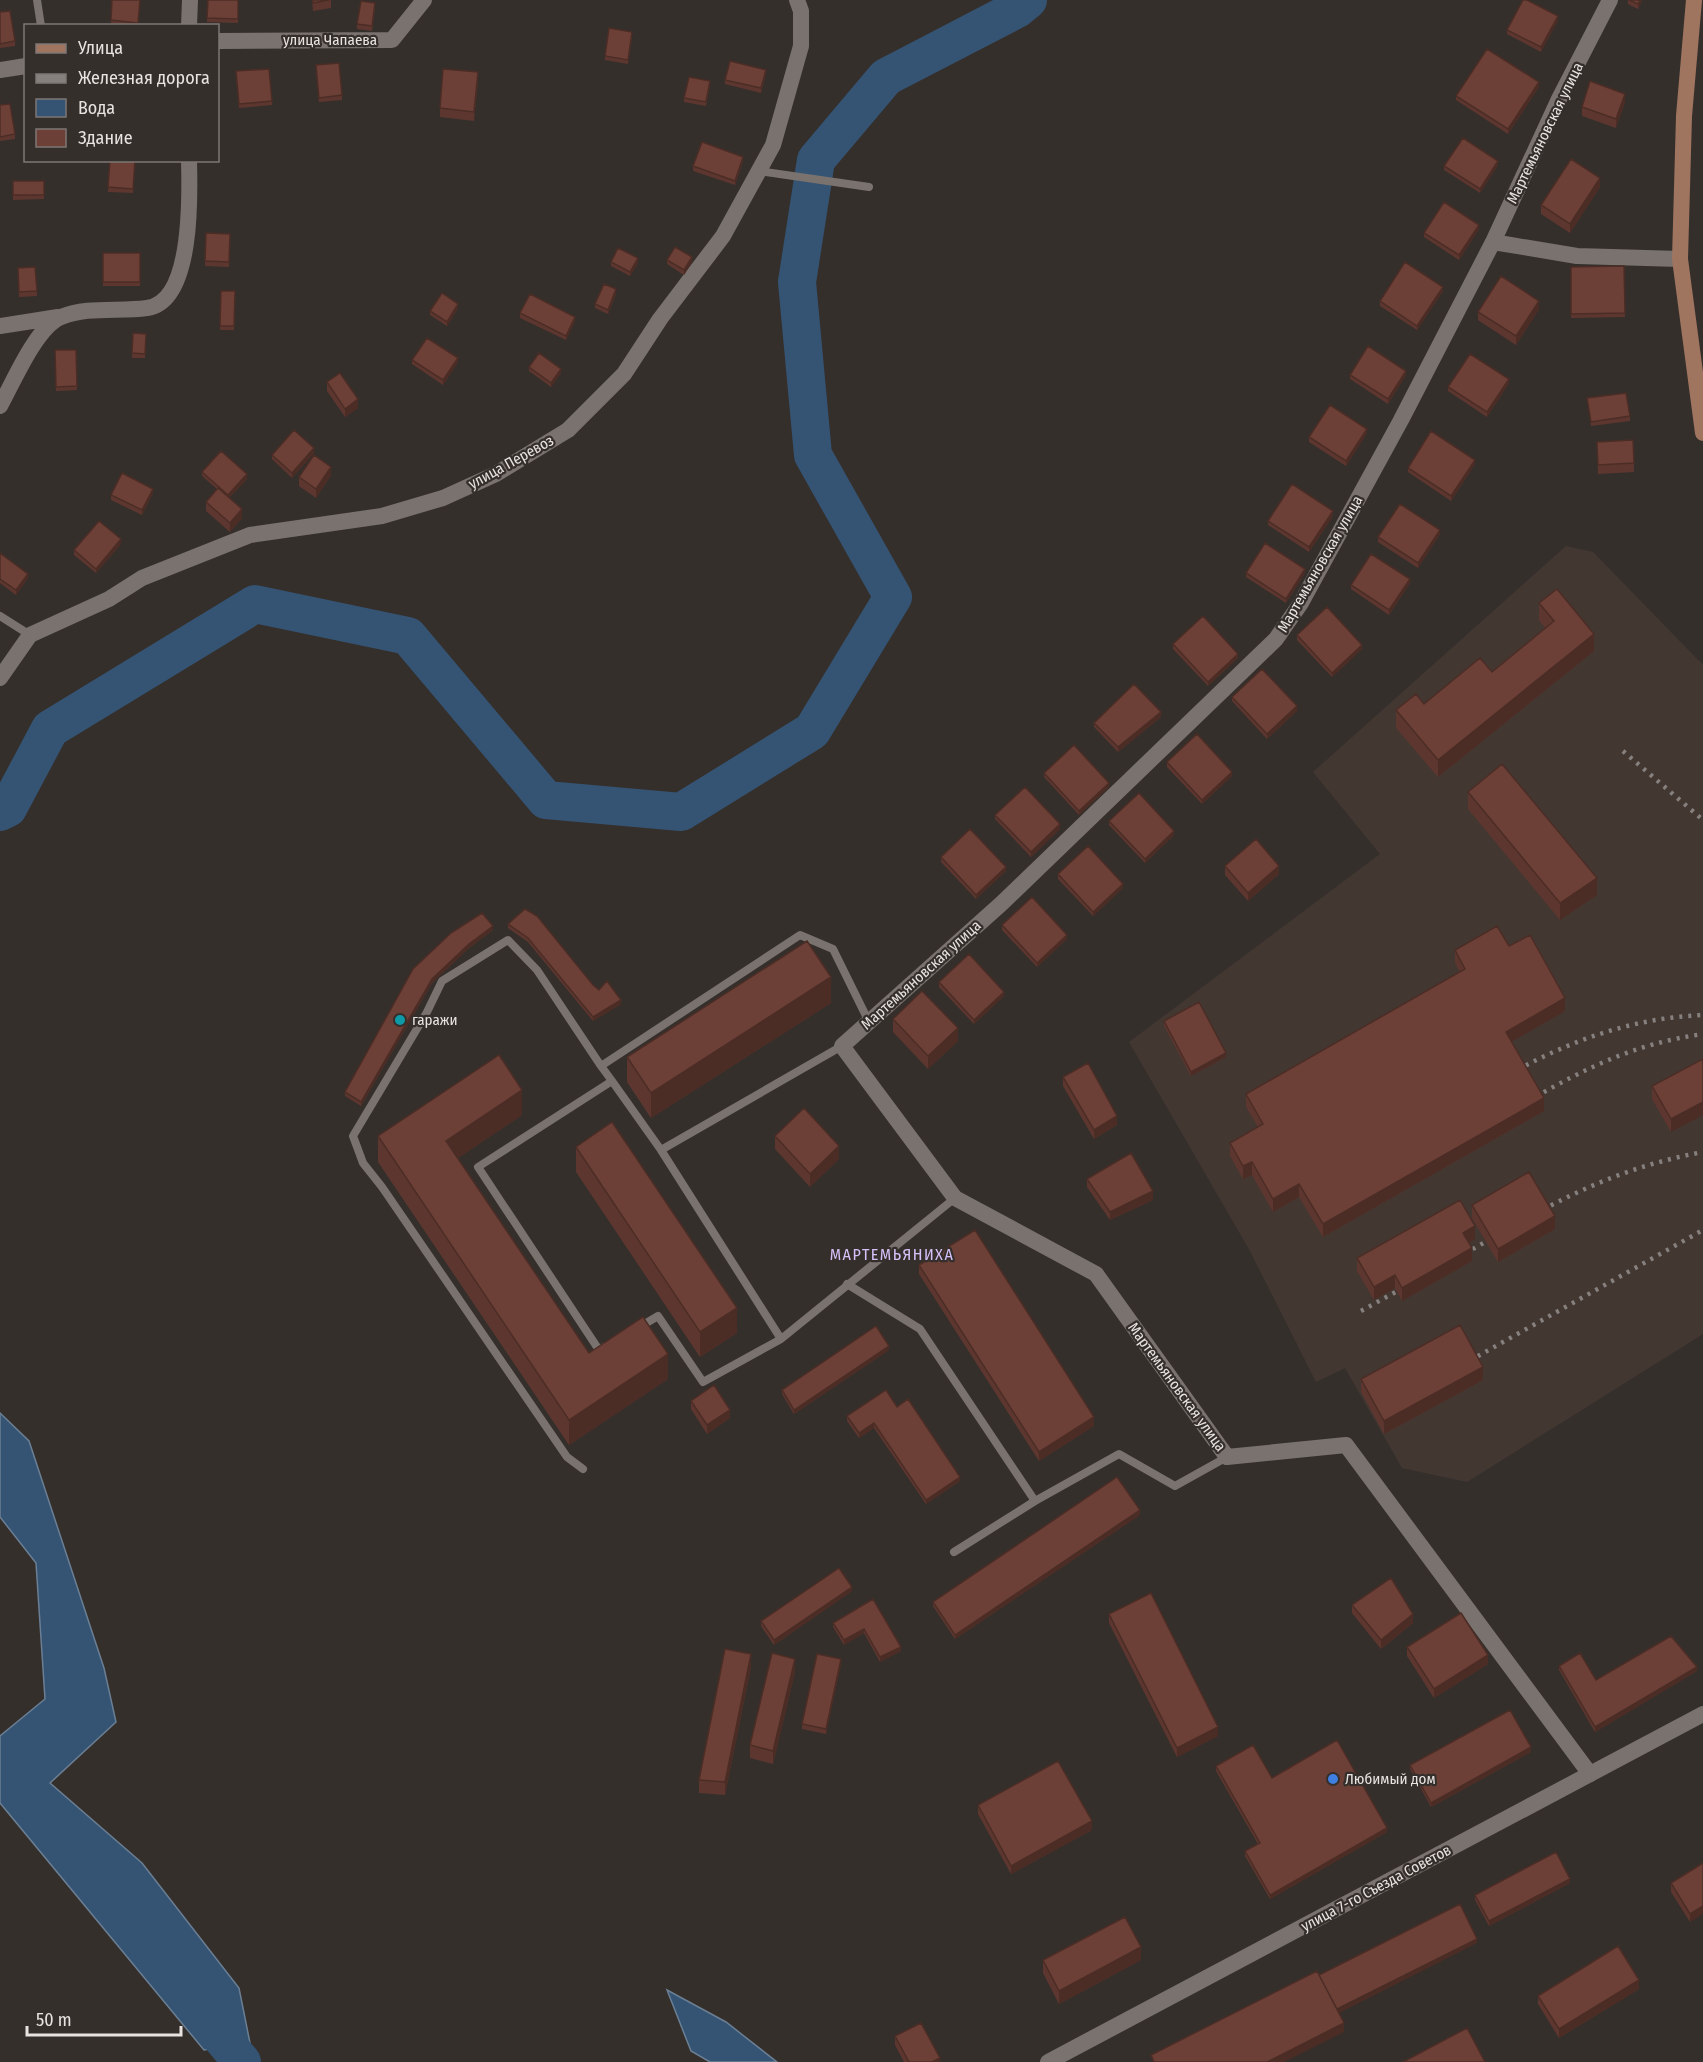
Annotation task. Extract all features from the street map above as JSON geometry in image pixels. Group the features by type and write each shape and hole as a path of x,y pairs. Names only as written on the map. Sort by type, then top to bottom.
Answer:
{"main road":[{"path":"1694,0 1684,117 1680,260 1689,343 1703,433"}],"street":[{"path":"189,24 190,0"},
{"name":"улица Чапаева","path":"219,41 392,40 424,0"},
{"name":"улица Перевоз","path":"30,635 109,599 142,578 250,535 382,516 443,498 496,474 568,430 624,374 660,319 723,236 773,145 801,46 801,10 798,0"},
{"name":"Мартемьяновская улица","path":"1590,1774 1346,1444 1227,1457 1096,1274 955,1198 842,1046 1001,904 1276,639 1301,603 1401,420 1493,242 1558,101 1611,0"},
{"path":"0,70 24,66"},
{"path":"0,326 94,310 149,308 165,301 177,283 185,249 189,162"},
{"path":"1493,242 1577,256 1680,260"},
{"path":"0,406 40,333 60,317"},
{"path":"0,678 30,635"},
{"name":"улица 7-го Съезда Советов","path":"1048,2062 1703,1714"}],"lane":[{"path":"37,0 41,24"},
{"path":"758,171 869,187"},
{"path":"0,616 30,635"},
{"path":"601,1066 800,935 832,949 869,1022"},
{"path":"583,1469 567,1457 382,1187 363,1163 353,1136 427,1011 442,981 508,940 537,970 601,1066 662,1150 781,1339"},
{"path":"662,1150 842,1046"},
{"path":"612,1081 478,1167 599,1350 619,1339"},
{"path":"628,1333 658,1316 703,1382 781,1339 955,1198"},
{"path":"847,1284 920,1329 1035,1501"},
{"path":"954,1552 1035,1501 1119,1454 1175,1486 1227,1457"}],"shaded area":[{"path":"1566,546 1593,552 1703,665 1703,1334 1467,1482 1402,1468 1345,1368 1316,1382 1250,1251 1129,1042 1380,854 1313,772"}],"water":[{"path":"0,1413 29,1441 104,1668 116,1722 50,1783 142,1863 239,1988 250,2043 204,2050 0,1803 0,1736 45,1699 36,1563 0,1517"},
{"path":"667,1990 726,2022 777,2062 710,2062 691,2051"}],"building":[{"path":"112,0 140,0 138,23 111,20"},
{"path":"208,0 238,0 238,19 207,18"},
{"path":"313,0 329,0 313,3"},
{"path":"1523,0 1558,16 1541,47 1507,30"},
{"path":"361,1 375,3 372,26 357,24"},
{"path":"10,11 15,41 0,44 0,12"},
{"path":"609,28 632,32 628,60 605,56"},
{"path":"1487,49 1539,82 1508,129 1456,96"},
{"path":"730,61 766,70 761,88 725,80"},
{"path":"339,63 342,95 319,98 316,65"},
{"path":"269,69 272,101 239,104 236,71"},
{"path":"443,69 478,72 474,112 440,108"},
{"path":"689,77 710,81 706,102 684,98"},
{"path":"1590,81 1625,94 1616,119 1582,107"},
{"path":"10,104 15,134 0,137 0,105"},
{"path":"1463,138 1498,161 1480,189 1444,166"},
{"path":"702,142 743,157 735,181 693,166"},
{"path":"1571,159 1600,178 1570,224 1541,205"},
{"path":"110,162 135,162 133,189 108,187"},
{"path":"13,181 44,181 44,195 13,195"},
{"path":"1444,202 1479,225 1459,255 1424,233"},
{"path":"206,233 230,234 229,262 205,261"},
{"path":"675,247 692,257 684,270 667,260"},
{"path":"618,248 638,258 630,272 611,262"},
{"path":"103,253 140,253 140,282 103,282"},
{"path":"1405,262 1443,287 1417,326 1380,301"},
{"path":"1624,266 1625,313 1571,314 1571,267"},
{"path":"35,267 37,291 19,292 18,268"},
{"path":"1501,276 1539,301 1516,336 1478,312"},
{"path":"604,284 616,289 608,310 595,304"},
{"path":"221,291 235,291 234,326 220,326"},
{"path":"442,293 458,304 447,322 430,311"},
{"path":"530,294 575,317 566,336 520,313"},
{"path":"133,333 146,334 145,354 132,353"},
{"path":"427,338 458,358 443,380 412,360"},
{"path":"1368,346 1406,371 1388,399 1350,375"},
{"path":"55,350 76,350 77,386 56,387"},
{"path":"539,353 561,369 551,383 529,367"},
{"path":"1470,354 1509,379 1487,412 1448,387"},
{"path":"340,373 358,399 345,409 327,382"},
{"path":"1626,393 1630,416 1591,422 1587,398"},
{"path":"1330,405 1367,429 1346,461 1309,437"},
{"path":"294,430 314,448 292,473 272,455"},
{"path":"1431,431 1475,460 1451,496 1408,468"},
{"path":"1633,440 1634,463 1598,465 1597,442"},
{"path":"221,451 247,474 228,495 202,472"},
{"path":"314,455 331,467 316,489 299,477"},
{"path":"122,473 153,489 142,510 111,495"},
{"path":"1292,484 1333,511 1309,547 1268,521"},
{"path":"218,488 242,509 230,523 206,502"},
{"path":"1400,504 1440,530 1418,563 1378,537"},
{"path":"99,521 121,539 96,569 74,550"},
{"path":"1265,543 1305,569 1286,599 1246,573"},
{"path":"0,553 28,574 16,590 0,579"},
{"path":"1371,554 1410,579 1389,610 1351,585"},
{"path":"1557,589 1594,634 1438,760 1396,710 1416,694 1424,704 1480,658 1492,672 1554,621 1539,603"},
{"path":"1327,607 1362,645 1332,673 1297,635"},
{"path":"1203,616 1238,654 1208,682 1173,644"},
{"path":"1262,669 1297,706 1267,734 1232,697"},
{"path":"1134,684 1161,712 1118,747 1094,723"},
{"path":"1197,734 1232,772 1202,800 1167,762"},
{"path":"1074,745 1109,783 1079,811 1044,773"},
{"path":"1502,764 1597,878 1560,903 1468,792"},
{"path":"1025,787 1060,824 1031,852 995,815"},
{"path":"1139,793 1174,831 1145,859 1109,821"},
{"path":"970,829 1006,867 976,895 941,857"},
{"path":"1256,839 1279,866 1248,893 1225,866"},
{"path":"1088,846 1123,884 1093,912 1058,874"},
{"path":"1032,897 1067,935 1037,963 1002,925"},
{"path":"525,909 537,916 593,985 599,990 607,981 621,1000 593,1017 528,938 508,924"},
{"name":"гаражи","path":"482,913 493,926 469,944 432,979 361,1102 345,1092 413,969 451,933"},
{"path":"1497,926 1509,946 1530,935 1565,998 1506,1032 1544,1098 1323,1224 1299,1184 1273,1199 1252,1162 1243,1166 1230,1143 1263,1124 1246,1094 1465,969 1455,950"},
{"path":"807,941 831,977 651,1093 627,1057"},
{"path":"969,954 1004,992 974,1020 939,982"},
{"path":"922,991 958,1028 928,1056 893,1019"},
{"path":"1199,1002 1226,1053 1191,1072 1164,1021"},
{"path":"499,1055 522,1090 446,1141 589,1353 643,1317 668,1354 569,1420 378,1136"},
{"path":"1703,1059 1703,1102 1671,1119 1652,1086"},
{"path":"1088,1063 1117,1116 1094,1130 1063,1077"},
{"path":"804,1108 839,1146 810,1174 775,1136"},
{"path":"612,1122 737,1308 700,1332 576,1147"},
{"path":"1131,1153 1153,1191 1110,1212 1087,1179"},
{"path":"1529,1172 1555,1216 1498,1249 1472,1205"},
{"path":"1460,1200 1475,1226 1463,1233 1472,1248 1402,1288 1395,1275 1374,1287 1357,1258"},
{"path":"975,1230 1094,1417 1039,1452 919,1265"},
{"path":"1460,1325 1483,1367 1384,1421 1361,1379"},
{"path":"876,1326 889,1346 794,1410 782,1390"},
{"path":"714,1385 730,1410 707,1425 691,1401"},
{"path":"886,1390 897,1407 908,1399 960,1477 926,1500 874,1423 859,1433 847,1416"},
{"path":"1117,1477 1140,1510 955,1635 933,1602"},
{"path":"839,1568 852,1587 774,1640 761,1621"},
{"path":"1391,1578 1413,1614 1381,1640 1352,1605"},
{"path":"1151,1593 1218,1727 1177,1748 1109,1614"},
{"path":"873,1599 901,1647 880,1657 864,1629 844,1640 833,1623"},
{"path":"1461,1613 1488,1655 1434,1689 1407,1647"},
{"path":"1671,1636 1697,1667 1595,1727 1559,1666 1580,1653 1596,1680"},
{"path":"725,1649 751,1654 725,1782 699,1780"},
{"path":"772,1653 795,1659 773,1751 750,1745"},
{"path":"817,1654 841,1659 826,1729 802,1724"},
{"path":"1510,1710 1531,1747 1431,1803 1410,1765"},
{"path":"1337,1740 1387,1828 1270,1895 1245,1851 1260,1843 1216,1766 1253,1745 1272,1778"},
{"path":"1058,1761 1092,1821 1011,1866 978,1805"},
{"path":"1556,1852 1570,1879 1489,1921 1475,1895"},
{"path":"1703,1863 1703,1906 1690,1914 1671,1883"},
{"path":"1460,1904 1477,1939 1337,2009 1319,1975"},
{"path":"1125,1917 1141,1947 1059,1991 1043,1960"},
{"path":"1618,1946 1639,1980 1559,2029 1538,1996"},
{"path":"1317,1971 1344,2023 1267,2062 1154,2062 1151,2055"},
{"path":"921,2023 940,2058 932,2062 909,2062 895,2036"},
{"path":"1467,2028 1485,2062 1403,2062"}],"waterway":[{"path":"0,812 8,808 50,729 255,604 408,636 546,800 681,812 812,731 893,597 813,455 797,282 816,160 886,77 1017,9 1028,0"},
{"path":"196,2008 242,2062"}],"railway":[{"path":"1623,751 1703,820"},
{"path":"1510,1074 1556,1051 1603,1033 1652,1021 1703,1015"},
{"path":"1528,1101 1612,1058 1655,1044 1703,1034"},
{"path":"1535,1214 1576,1193 1617,1176 1659,1162 1703,1152"},
{"path":"1462,1365 1703,1230"},
{"path":"1457,1258 1501,1233"},
{"path":"1361,1311 1412,1283"}],"place":[{"name":"гаражи","path":"400,1020"},
{"name":"Любимый дом","path":"1333,1779"}],"district":[{"name":"МАРТЕМЬЯНИХА","path":"892,1254"}]}
